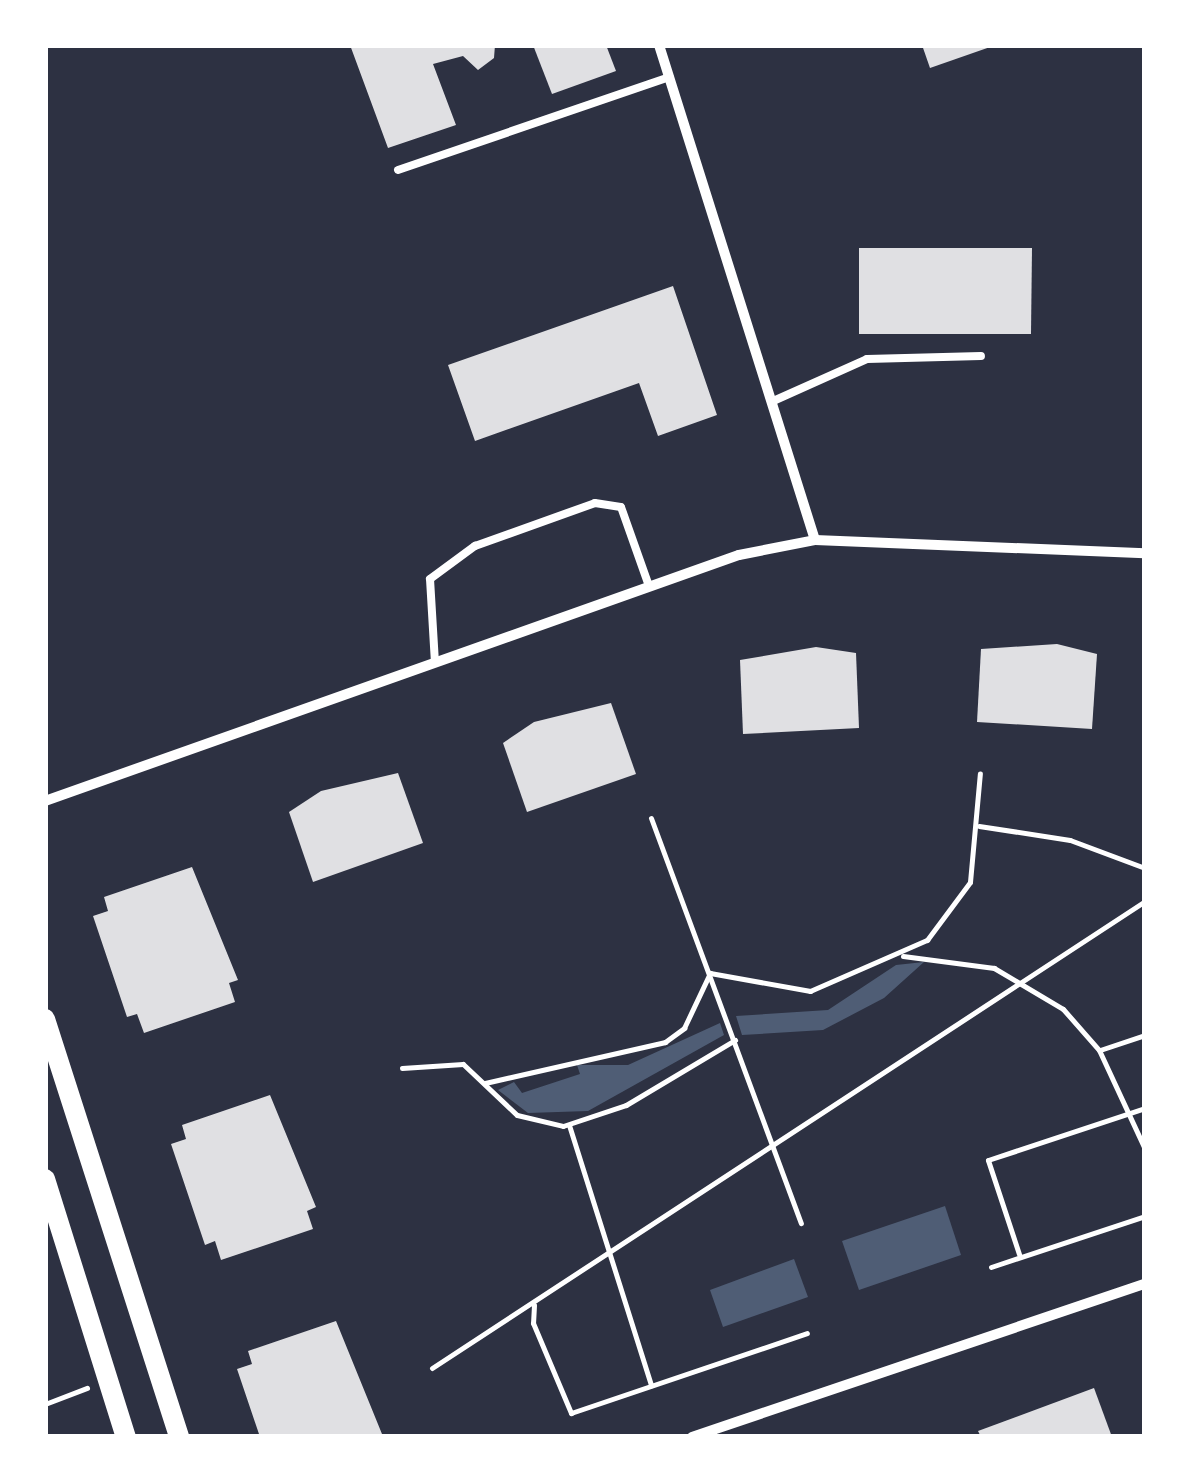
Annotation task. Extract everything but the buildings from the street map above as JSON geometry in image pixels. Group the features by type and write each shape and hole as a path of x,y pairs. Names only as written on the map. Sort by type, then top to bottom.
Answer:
{"main road":[{"path":"45,1019 179,1437"},
{"path":"45,1179 126,1437"}],"street":[{"path":"659,45 815,540"},
{"path":"45,802 649,586 815,540 1145,553"},
{"path":"692,1437 1145,1284"}],"lane":[{"path":"398,170 669,76"},
{"path":"771,402 867,359 982,356"},
{"path":"436,663 430,579 475,546 595,503 621,507 649,586"}],"path":[{"path":"710,973 810,991 900,956 928,940 970,882 979,826 980,773"},
{"path":"651,818 802,1224"},
{"path":"979,826 1070,840 1145,868"},
{"path":"432,1368 1145,902"},
{"path":"900,956 958,958 1021,983 1064,1009 1100,1050 1145,1150"},
{"path":"484,1083 666,1042 684,1028 710,973"},
{"path":"1100,1050 1145,1035"},
{"path":"402,1068 448,1059 484,1083 517,1115 569,1124 626,1104 735,1040"},
{"path":"1020,1257 988,1160 1145,1108"},
{"path":"569,1124 652,1386"},
{"path":"991,1267 1145,1216"},
{"path":"534,1304 564,1409 652,1386 808,1333"},
{"path":"45,1404 108,1380"}],"water":[{"path":"924,962 884,998 823,1030 742,1035 736,1016 828,1010 896,965"},
{"path":"720,1023 724,1035 588,1111 528,1113 498,1090 514,1082 522,1093 580,1074 577,1065 628,1065"},
{"path":"945,1206 961,1255 859,1290 842,1241"},
{"path":"794,1259 808,1297 723,1327 710,1290"}]}
